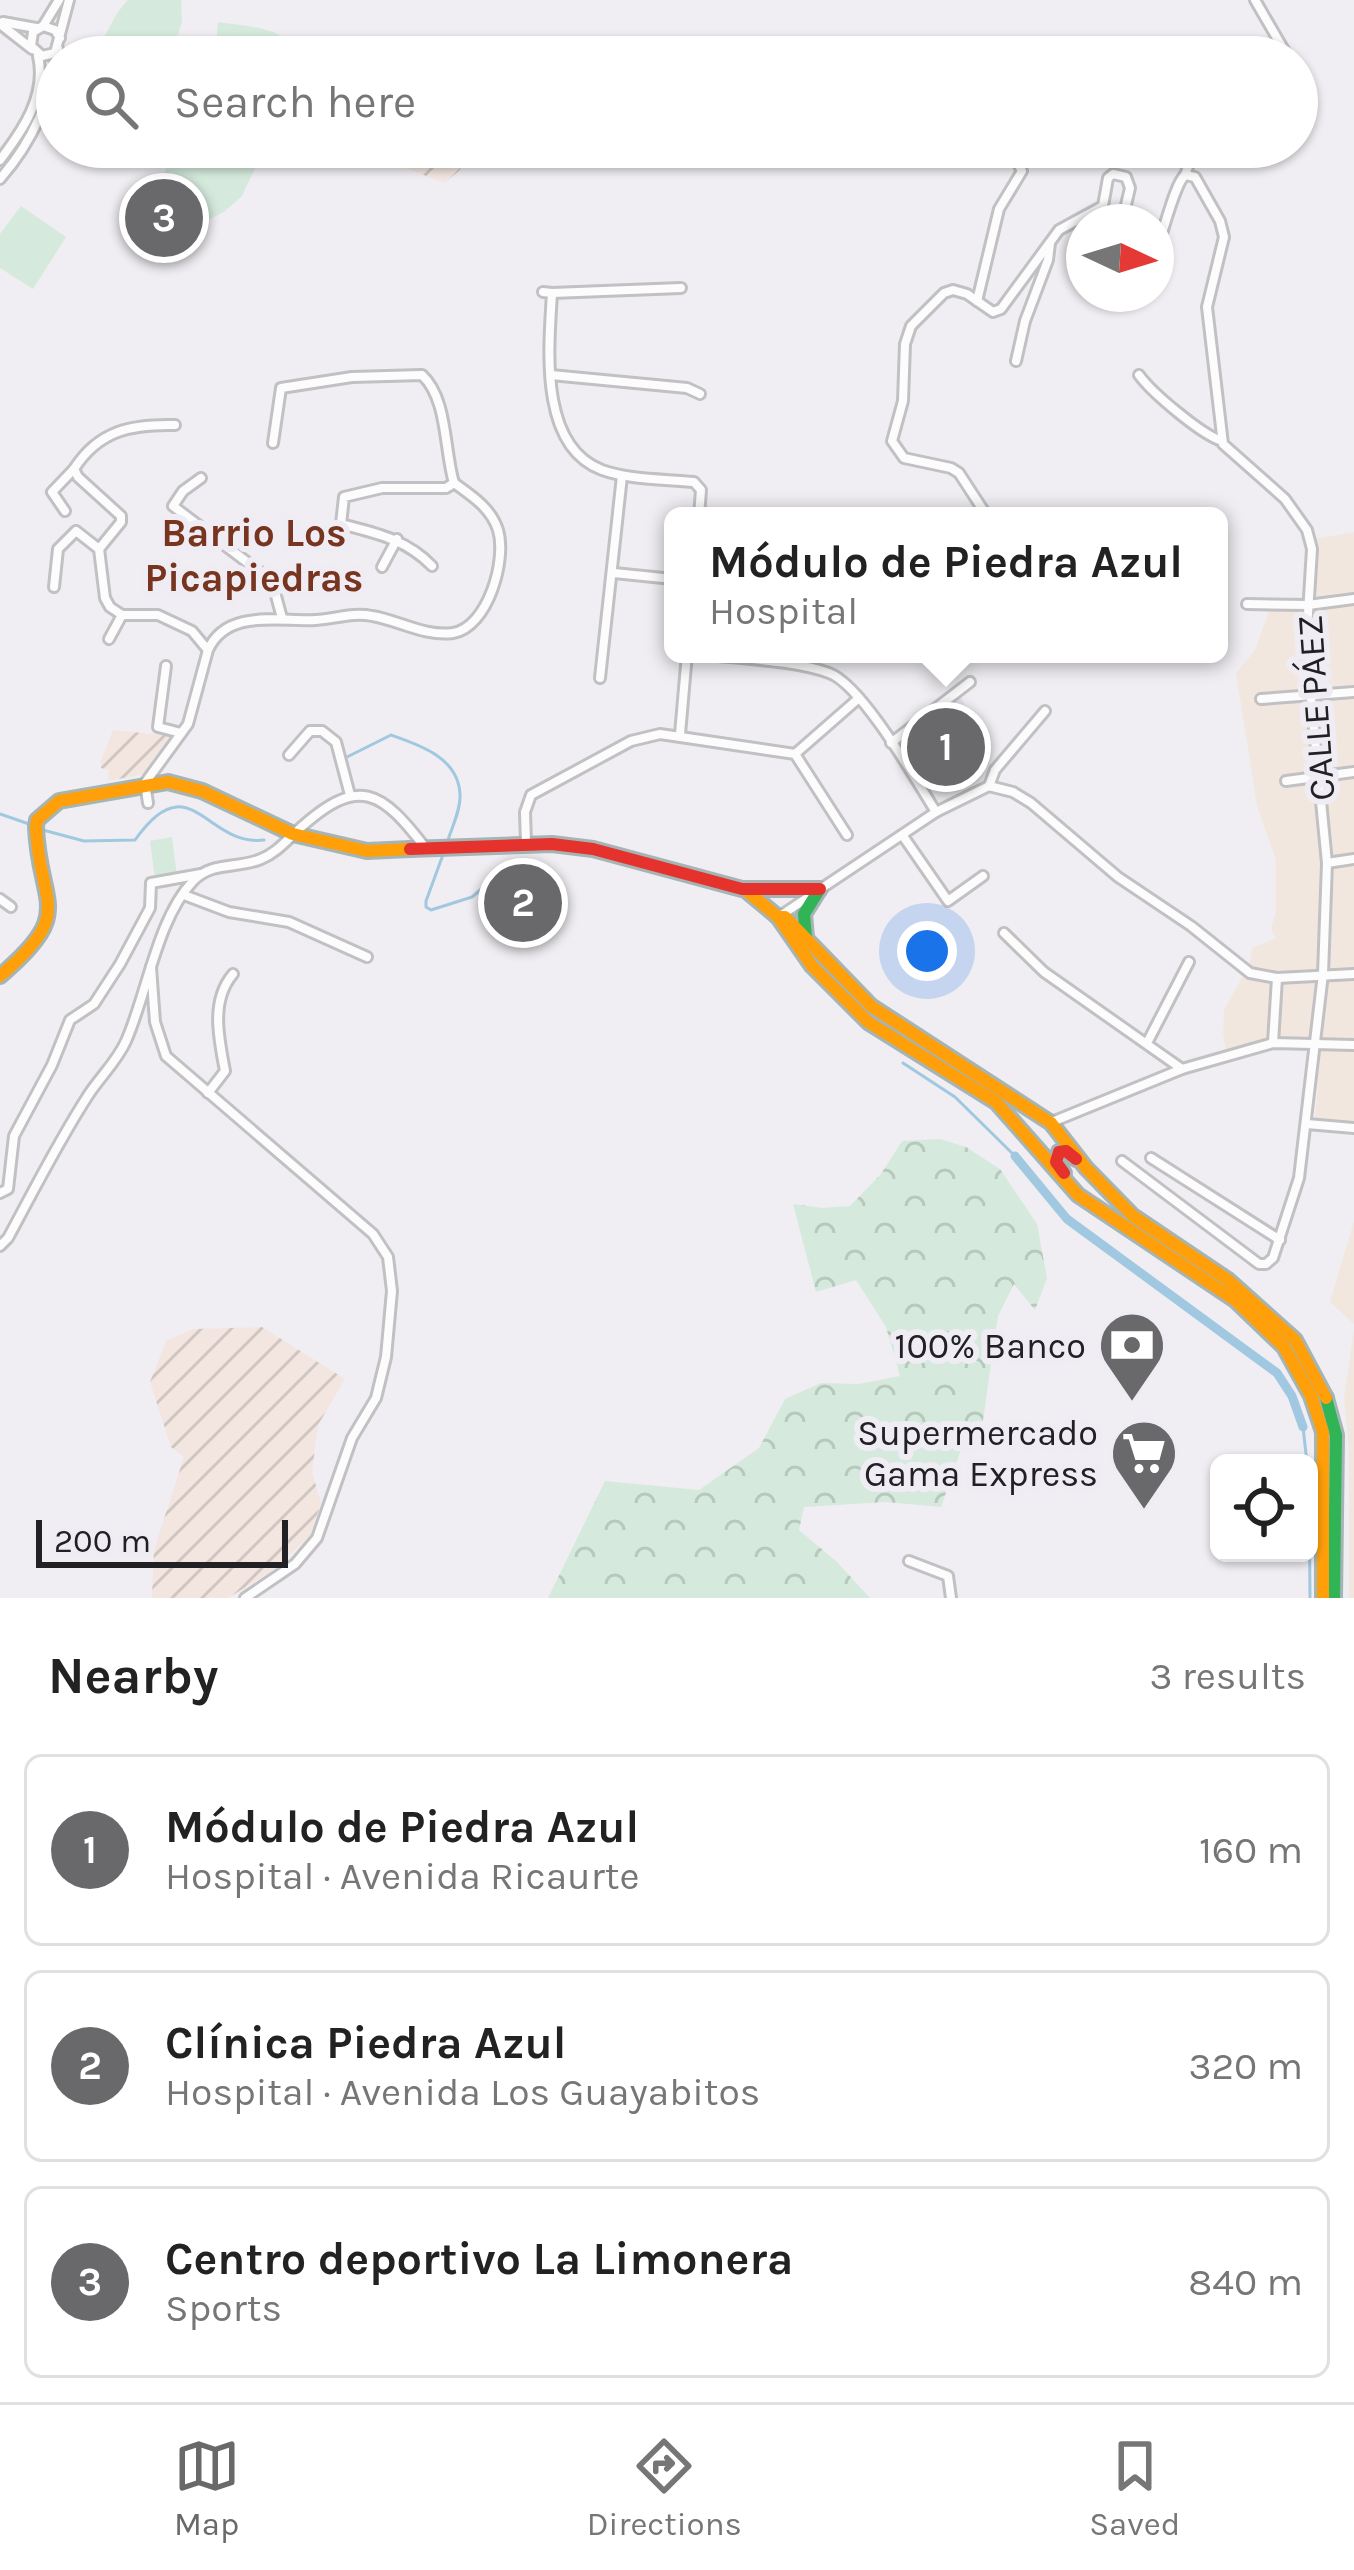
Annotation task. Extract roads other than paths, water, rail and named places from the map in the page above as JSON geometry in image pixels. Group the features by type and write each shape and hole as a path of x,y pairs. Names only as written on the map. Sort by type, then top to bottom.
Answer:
{"main road":[{"path":"0,976 34,948 47,922 50,896 35,840 37,820 59,801 146,783 190,786 293,834 367,851 526,843 593,849 742,889 820,890"},
{"path":"742,889 778,916 812,966 868,1022 996,1102 1051,1123"},
{"path":"809,944 803,919 820,890"},
{"path":"778,916 785,917 871,1006 1051,1123 1086,1168"},
{"path":"996,1102 1060,1177 1106,1215 1248,1310 1299,1369 1323,1432 1323,1598"},
{"path":"1106,1215 1066,1176 1056,1162 1057,1155 1066,1151 1133,1216 1269,1312 1308,1358 1331,1410 1336,1435 1334,1598"}],"street":[{"path":"36,56 31,36 59,0"},
{"path":"60,36 69,0"},
{"path":"1255,0 1276,36"},
{"path":"0,23 55,30 58,36"},
{"path":"0,23 35,52"},
{"path":"0,160 36,98"},
{"path":"0,179 36,125"},
{"path":"977,301 995,219 1020,168"},
{"path":"1173,204 1178,182 1188,168"},
{"path":"1102,204 1113,174 1126,177 1130,188 1126,204"},
{"path":"1186,175 1198,181 1224,237 1207,307 1222,441"},
{"path":"981,507 959,473 904,458 892,441 903,401 908,331 944,293 960,291 993,312 1001,309 1066,226"},
{"path":"1016,361 1050,242"},
{"path":"681,288 548,292 551,375 571,446 591,465 622,476 694,482 701,490 700,507"},
{"path":"148,803 146,783 194,707 212,640 229,628 264,616 304,621 369,615 420,630 462,631 484,605 496,573 500,543 487,510 454,483 440,409 431,384 422,375 352,377 281,388 273,443"},
{"path":"551,375 687,388 700,394"},
{"name":"CALLE PÁEZ","path":"1138,375 1154,395 1222,441 1285,499 1307,530 1312,550 1306,646 1327,863 1323,974 1299,1178 1280,1240"},
{"path":"65,511 52,492 107,434 139,424 175,425"},
{"path":"74,469 121,516 122,522 99,549 104,598 122,616 158,615 192,631 208,650"},
{"path":"600,678 622,476"},
{"path":"201,478 173,506 272,581 282,618"},
{"path":"432,566 397,539 340,524 344,497 382,488 446,488 454,483"},
{"path":"54,587 58,549 68,536 76,532 99,549"},
{"path":"382,567 397,539"},
{"path":"614,573 664,578"},
{"path":"1247,604 1308,605 1354,599"},
{"path":"109,639 122,616"},
{"path":"680,734 686,663"},
{"path":"759,663 831,674 842,680 936,812"},
{"path":"166,666 158,727 181,733"},
{"path":"891,743 970,682"},
{"path":"1261,700 1354,692"},
{"path":"795,754 859,698"},
{"path":"989,786 995,770 1046,711"},
{"path":"289,755 310,731 330,736 336,742 350,795"},
{"path":"526,843 526,801 537,790 631,741 680,734 795,754 848,836"},
{"path":"1286,781 1354,772"},
{"path":"778,916 936,812 989,786 1031,803 1118,877 1250,973 1277,978 1354,974"},
{"path":"0,1193 8,1189 12,1175 9,1157 14,1136 70,1020 94,1004 120,964 150,908 151,883 259,860 322,809 350,795 377,798 397,810 428,850"},
{"path":"903,836 948,901 983,876"},
{"path":"1327,863 1354,859"},
{"path":"0,1246 90,1093 126,1042 184,895 202,873"},
{"path":"184,895 229,912 289,922 367,958"},
{"path":"0,899 11,907"},
{"path":"1004,933 1044,973 1182,1070"},
{"path":"1147,1043 1190,962"},
{"path":"152,967 155,1022 166,1056 373,1234 388,1257 392,1291 386,1357 376,1398 352,1438 317,1538 295,1564 245,1598"},
{"path":"208,1093 225,1071 218,1021 220,995 233,974"},
{"path":"1273,1043 1277,978"},
{"path":"1051,1123 1182,1070 1273,1043 1354,1045"},
{"path":"1307,1124 1354,1128"},
{"path":"1122,1161 1259,1264 1273,1258 1280,1240 1151,1158"},
{"path":"909,1561 948,1576 951,1598"}],"waterway":[{"path":"345,758 391,735 445,762 460,795 447,843"},
{"path":"43,830 84,841 135,840 154,818 170,808 185,808 244,839 264,840"},
{"path":"0,814 29,824"},
{"path":"444,852 426,901 431,910 472,897 499,874"},
{"path":"903,1063 955,1097 1015,1156"},
{"path":"1015,1156 1067,1219 1277,1373 1303,1427"},
{"path":"1303,1427 1306,1454"},
{"path":"1310,1562 1310,1598"}],"place":[{"name":"Centro deportivo La Limonera","path":"164,218"},
{"name":"Módulo de Piedra Azul","path":"946,747"},
{"name":"Clínica Piedra Azul","path":"523,903"},
{"name":"100% Banco","path":"1132,1404"},
{"name":"Supermercado Gama Express","path":"1144,1512"}],"district":[{"name":"Barrio Los Picapiedras","path":"254,554"}]}
